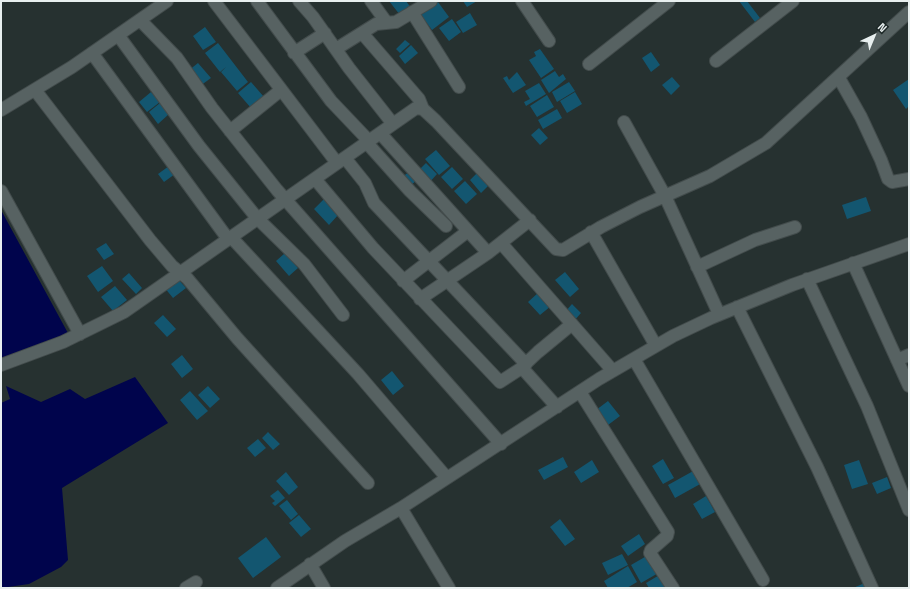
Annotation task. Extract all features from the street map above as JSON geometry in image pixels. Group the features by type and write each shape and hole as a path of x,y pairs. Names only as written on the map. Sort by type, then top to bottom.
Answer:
{"street":[{"path":"1,110 92,53 167,1"},
{"path":"214,1 281,90 341,161 365,183 374,203 448,281 557,407"},
{"path":"257,1 332,101 410,192 446,226"},
{"path":"298,1 325,33 393,124"},
{"path":"336,49 376,24 396,22 431,1"},
{"path":"522,1 549,41"},
{"path":"589,64 669,1"},
{"path":"716,61 793,1"},
{"path":"376,3 387,23"},
{"path":"412,12 459,86"},
{"path":"362,33 419,99 423,109 558,250 563,250 591,232 640,207 710,176 766,143 839,78 909,12"},
{"path":"140,20 177,58 230,131 285,199 501,444"},
{"path":"294,52 325,33"},
{"path":"118,35 198,146 257,218 304,264 343,315"},
{"path":"92,53 230,238 358,374 447,478"},
{"path":"839,78 861,117 888,179 892,182 909,180"},
{"path":"35,90 150,240 368,483"},
{"path":"230,131 281,90"},
{"path":"1,365 80,334 124,312 413,109 423,109"},
{"path":"624,122 665,196 719,314"},
{"path":"380,133 488,253"},
{"path":"315,179 403,281 498,381 503,381 523,366 572,324"},
{"path":"1,191 80,334"},
{"path":"420,299 488,253 530,220"},
{"path":"697,267 755,240 795,227"},
{"path":"403,281 468,231"},
{"path":"591,232 656,346"},
{"path":"501,242 613,371"},
{"path":"277,588 345,541 401,508 613,371 656,346 719,314 807,279 909,244"},
{"path":"854,263 909,386"},
{"path":"807,279 867,406 909,510"},
{"path":"737,307 823,479 872,588"},
{"path":"897,360 909,355"},
{"path":"634,359 763,580"},
{"path":"580,392 668,532 667,536 650,551 673,588"},
{"path":"401,508 449,588"},
{"path":"310,564 324,588"}],"shaded area":[{"path":"1,210 69,335 1,363"},
{"path":"135,377 168,423 62,488 68,560 61,567 29,584 1,588 1,403 10,399 6,386 41,402 70,389 85,399"}],"building":[{"path":"389,1 406,1 411,8 400,15"},
{"path":"463,1 477,1 467,7"},
{"path":"739,1 747,1 760,18 755,22"},
{"path":"438,2 449,17 432,30 421,15"},
{"path":"470,13 477,25 463,33 456,22"},
{"path":"452,19 461,32 449,41 439,28"},
{"path":"205,27 216,42 203,50 193,36"},
{"path":"405,40 410,44 400,53 396,49"},
{"path":"218,43 248,82 237,91 221,72 226,67 220,72 205,53"},
{"path":"411,45 418,53 405,64 399,56"},
{"path":"540,49 554,69 541,78 529,60 536,56 534,52"},
{"path":"651,52 660,65 651,72 642,58"},
{"path":"198,63 211,78 200,86 188,71"},
{"path":"555,71 559,77 563,74 566,79 549,93 541,80"},
{"path":"517,72 526,85 513,93 503,78 507,76 509,80"},
{"path":"672,77 680,86 671,95 662,85"},
{"path":"909,79 909,106 906,109 893,90"},
{"path":"251,82 264,97 251,108 238,93"},
{"path":"569,82 575,91 557,102 552,92"},
{"path":"539,83 546,94 526,106 524,102 530,99 525,91"},
{"path":"151,92 160,102 147,112 139,102"},
{"path":"575,92 582,104 567,113 560,101"},
{"path":"547,95 554,107 537,117 530,106"},
{"path":"160,103 169,114 158,124 149,112"},
{"path":"557,109 562,118 543,129 538,120"},
{"path":"539,128 548,138 540,145 531,135"},
{"path":"436,150 450,166 439,175 425,159"},
{"path":"426,163 437,174 429,183 418,171"},
{"path":"169,166 175,174 164,182 158,174"},
{"path":"452,167 463,179 452,189 441,177"},
{"path":"411,170 418,179 408,188 400,179"},
{"path":"477,173 488,186 481,193 470,180"},
{"path":"465,181 477,194 466,204 454,191"},
{"path":"866,197 871,211 847,219 842,205"},
{"path":"324,199 339,214 329,225 314,209"},
{"path":"106,243 114,254 104,260 96,249"},
{"path":"285,253 298,268 289,276 276,261"},
{"path":"102,266 113,281 98,292 87,276"},
{"path":"565,272 579,289 570,297 555,280"},
{"path":"129,273 142,288 136,294 122,279"},
{"path":"176,277 186,288 173,298 164,287"},
{"path":"115,286 127,300 113,311 101,297"},
{"path":"539,292 551,306 540,315 528,302"},
{"path":"572,304 581,313 574,321 565,312"},
{"path":"163,315 176,329 167,337 154,323"},
{"path":"182,355 193,369 182,378 171,364"},
{"path":"392,371 404,386 393,395 381,380"},
{"path":"208,386 220,399 210,408 198,395"},
{"path":"190,391 208,411 197,420 180,400"},
{"path":"608,401 620,416 608,425 596,410"},
{"path":"268,432 280,444 273,450 262,438"},
{"path":"258,439 266,448 255,457 247,448"},
{"path":"563,457 568,467 544,480 538,470"},
{"path":"663,459 674,478 663,484 652,466"},
{"path":"592,460 599,472 581,483 574,472"},
{"path":"859,460 868,484 852,489 844,465"},
{"path":"695,470 702,483 675,498 668,485"},
{"path":"286,472 298,487 289,495 276,481"},
{"path":"887,477 891,488 877,494 872,483"},
{"path":"278,490 285,498 275,506 272,503 275,501 270,496"},
{"path":"706,496 715,512 702,519 693,504"},
{"path":"287,500 298,514 291,520 279,506"},
{"path":"299,515 311,529 301,537 289,523"},
{"path":"560,519 575,539 565,546 550,527"},
{"path":"639,534 645,544 628,556 621,546"},
{"path":"266,537 281,557 253,578 238,558"},
{"path":"622,554 628,565 608,575 602,563"},
{"path":"650,554 660,572 641,583 631,565"},
{"path":"628,566 637,582 627,588 608,588 604,581"},
{"path":"661,574 670,588 649,588 646,583"},
{"path":"867,582 870,588 853,588"}]}
